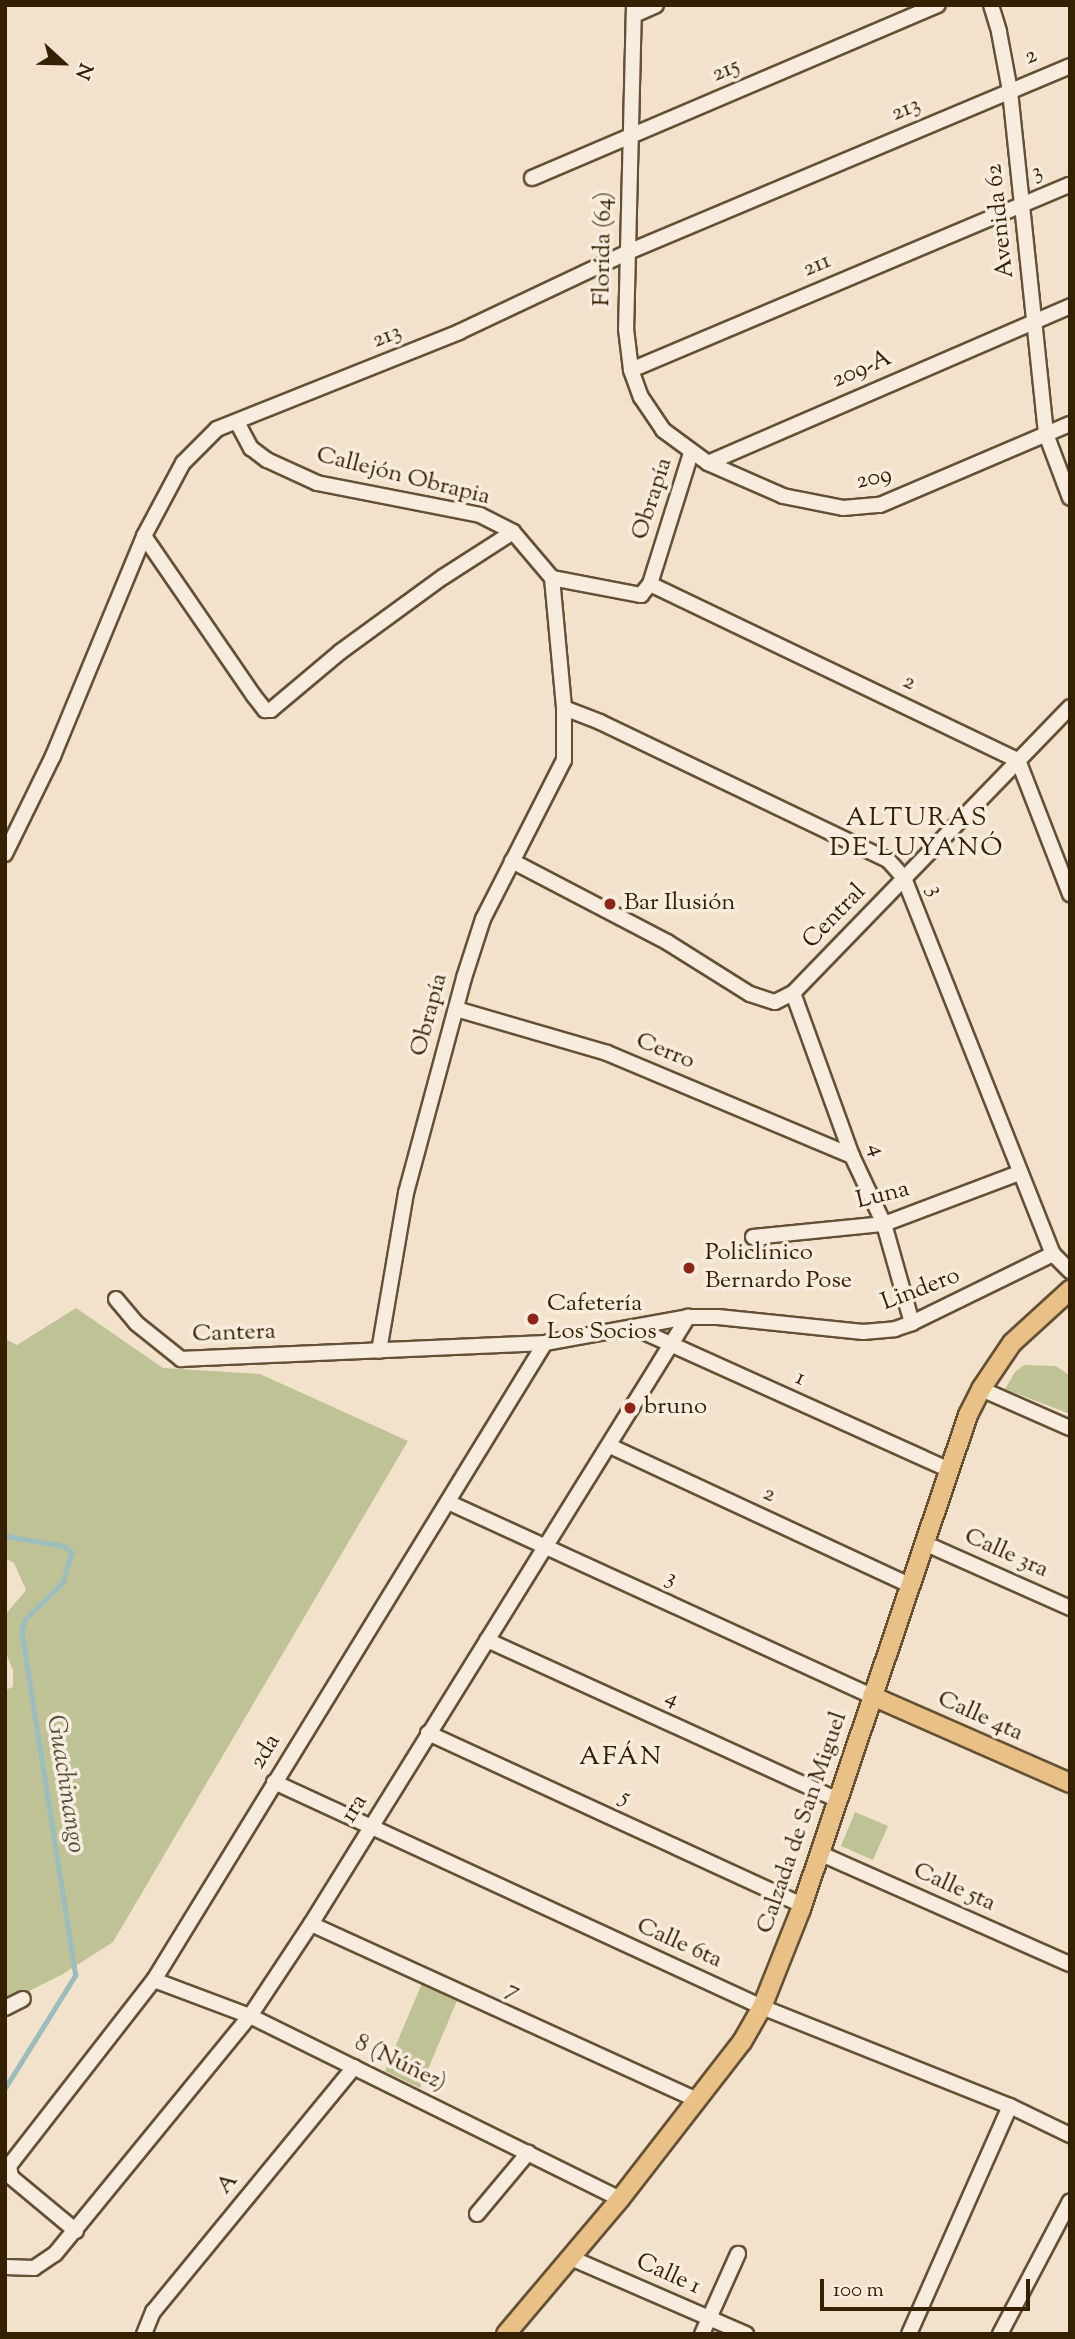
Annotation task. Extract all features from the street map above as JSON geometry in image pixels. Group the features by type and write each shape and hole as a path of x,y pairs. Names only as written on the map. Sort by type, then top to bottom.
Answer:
{"main road":[{"name":"Calzada de San Miguel","path":"506,2334 621,2199 742,2042 762,2007 802,1905 948,1469 981,1388 1012,1343 1070,1290"},
{"name":"Calle 4ta","path":"872,1696 1070,1783"}],"street":[{"path":"634,10 656,5"},
{"name":"215","path":"532,178 938,5"},
{"name":"Avenida 62","path":"991,5 1010,91 1046,434"},
{"name":"Florida (64)","path":"634,10 628,138 628,252 624,301 631,370 641,397 654,418 691,453 708,463"},
{"name":"2","path":"1010,91 1070,66"},
{"name":"213","path":"5,854 53,757 144,536 183,463 217,429 459,332 628,252 1010,91"},
{"name":"3","path":"1022,204 1070,184"},
{"name":"211","path":"631,370 1022,204"},
{"path":"1035,321 1070,306"},
{"name":"209-A","path":"708,463 1035,321"},
{"name":"Callejón Obrapia","path":"237,422 251,447 267,460 317,483 480,515 513,532 552,578"},
{"path":"1070,424 1046,434 1070,498"},
{"name":"209","path":"708,463 783,496 844,508 889,502 1046,434"},
{"name":"Obrapía","path":"645,590 691,453"},
{"path":"144,536 254,696 265,710 271,710 340,652 443,577 513,532"},
{"path":"552,578 564,708"},
{"name":"2","path":"552,578 645,590 1018,760"},
{"name":"3","path":"564,708 600,722 888,860 904,878 1019,1173 1054,1254 1070,1270"},
{"name":"Obrapía","path":"379,1351 406,1193 456,1009 483,919 564,760 564,708"},
{"name":"Central","path":"512,861 667,942 750,994 775,1002 793,993 1070,708"},
{"path":"1018,760 1070,894"},
{"name":"4","path":"793,993 852,1156 884,1224 912,1323"},
{"name":"Cerro","path":"456,1009 607,1053 852,1156"},
{"name":"Luna","path":"752,1237 884,1224 1019,1173"},
{"name":"Lindero","path":"379,1351 545,1343 688,1317 718,1317 863,1332 895,1329 1054,1254"},
{"name":"Cantera","path":"116,1298 136,1324 181,1359 379,1351"},
{"name":"1ra","path":"5,2267 34,2268 55,2254 250,2016 311,1924 688,1317"},
{"name":"1","path":"635,1328 948,1469"},
{"name":"2da","path":"76,2231 11,2177 9,2166 155,1980 274,1782 450,1503 545,1343"},
{"path":"981,1388 1070,1428"},
{"name":"2","path":"610,1446 909,1585"},
{"name":"3","path":"450,1503 872,1696"},
{"name":"Calle 3ra","path":"924,1543 1070,1608"},
{"name":"4","path":"487,1640 838,1800"},
{"name":"5","path":"428,1733 802,1905"},
{"name":"Calle 6ta","path":"274,1782 762,2007 1010,2106 1070,2135"},
{"name":"Calle 5ta","path":"819,1853 1070,1964"},
{"name":"7","path":"311,1924 696,2100"},
{"name":"8 (Núñez)","path":"155,1980 250,2016 621,2199"},
{"path":"5,2008 23,1999"},
{"name":"A","path":"144,2334 153,2312 354,2067"},
{"path":"909,2334 1010,2106"},
{"path":"477,2214 528,2153"},
{"path":"1000,2334 1070,2201"},
{"path":"702,2334 738,2254"},
{"name":"Calle 1","path":"571,2258 746,2334"}],"green space":[{"path":"76,1308 163,1368 260,1374 408,1441 113,1942 63,1974 5,2003 5,1690 13,1687 13,1670 5,1651 5,1615 26,1590 14,1563 5,1558 5,1339 17,1345"},
{"path":"1024,1365 1056,1366 1070,1376 1070,1414 1005,1389 1015,1372"},
{"path":"855,1812 888,1826 873,1860 841,1846"},
{"path":"423,1981 459,1996 420,2088 385,2071"}],"waterway":[{"name":"Guachinango","path":"5,1536 64,1546 72,1553 63,1583 25,1620 22,1632 76,1975 5,2089"}],"place":[{"name":"Bar Ilusión","path":"610,904"},
{"name":"Policlínico Bernardo Pose","path":"689,1268"},
{"name":"Cafetería Los Socios","path":"533,1319"},
{"name":"bruno","path":"630,1408"}],"district":[{"name":"ALTURAS DE LUYANÓ","path":"917,834"},
{"name":"AFÁN","path":"621,1758"}]}
